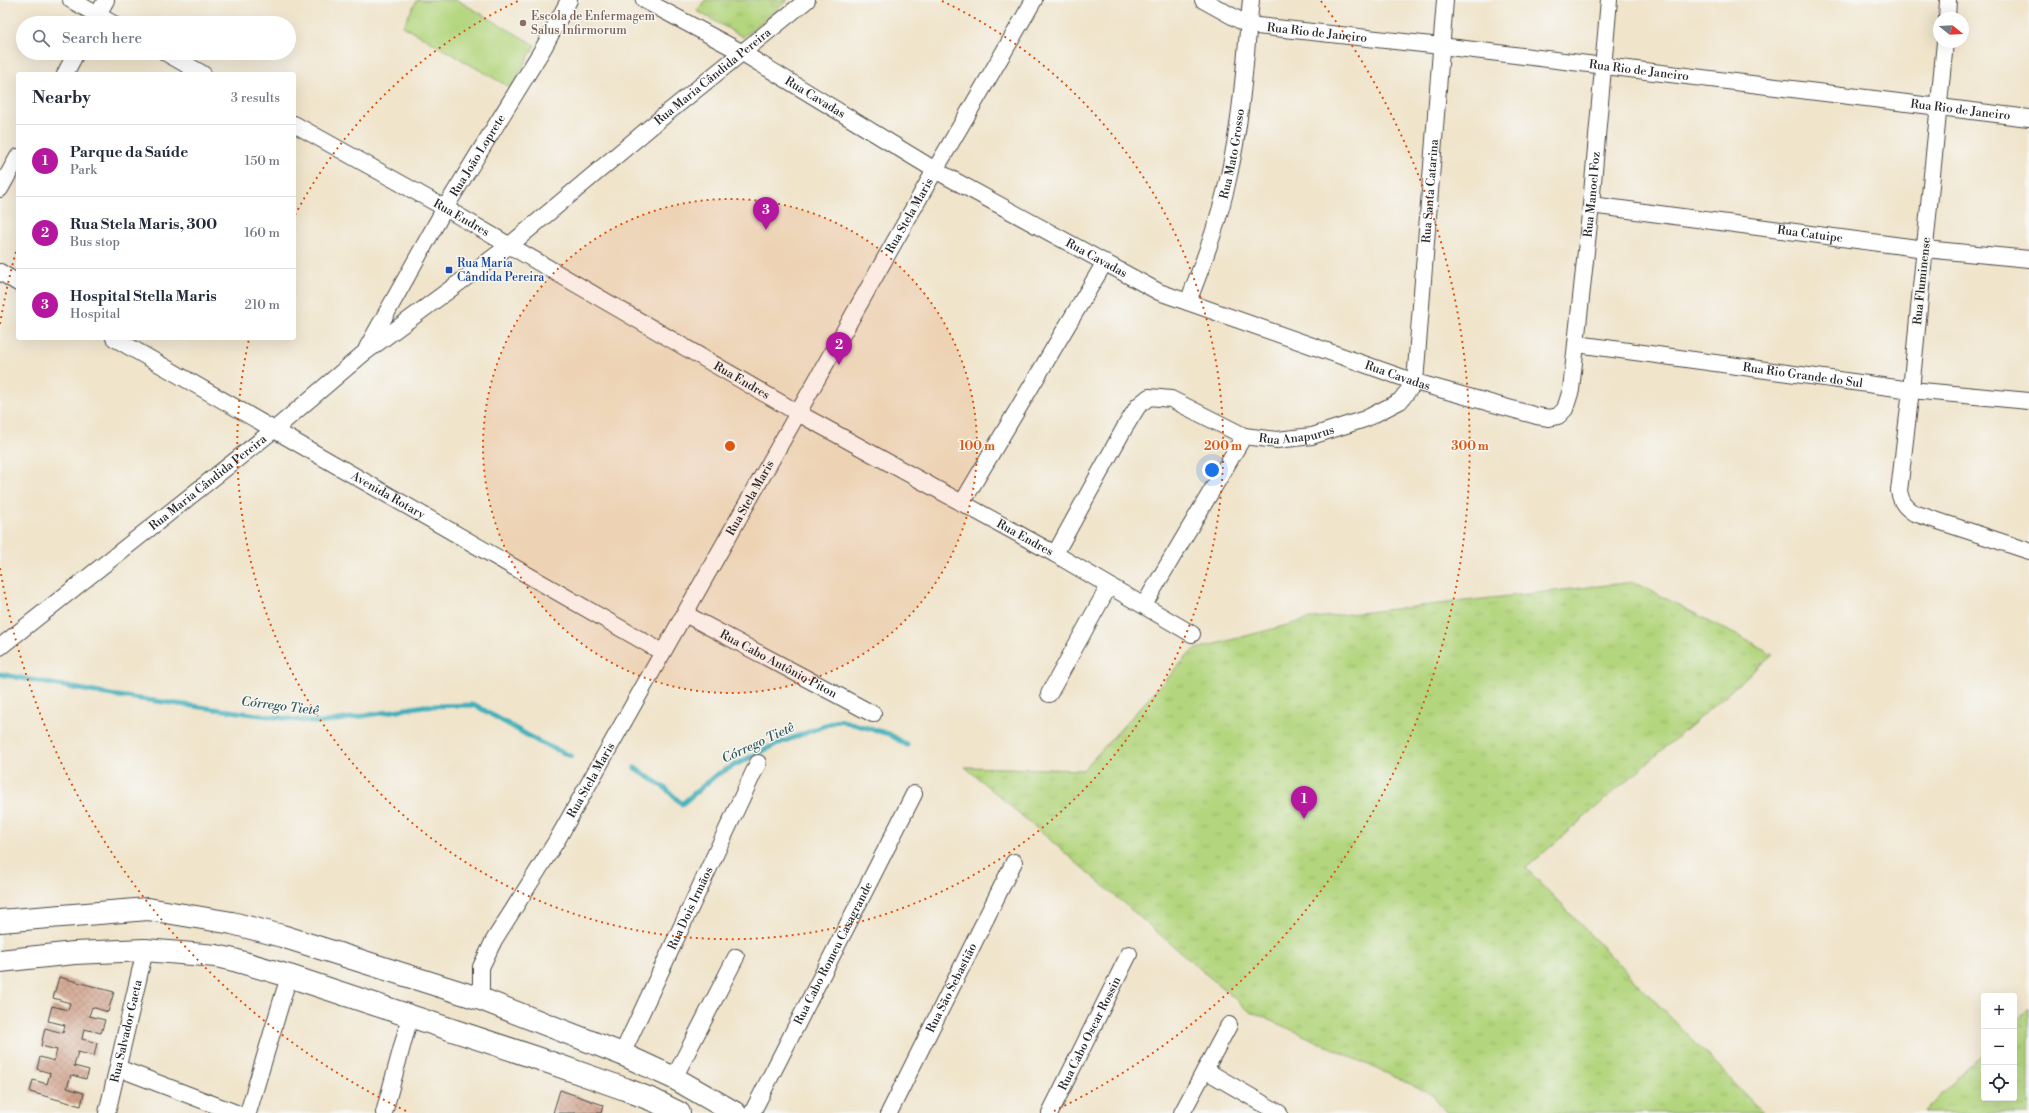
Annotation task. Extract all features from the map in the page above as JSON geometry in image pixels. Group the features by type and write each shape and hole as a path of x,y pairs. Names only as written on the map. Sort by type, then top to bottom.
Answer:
{"main road":[{"path":"0,921 148,909 189,914 282,936 481,998 622,1054 674,1078 735,1113"},
{"path":"0,961 67,953 145,950 216,956 289,976 625,1088 678,1113"}],"street":[{"path":"71,0 91,16"},
{"path":"97,16 106,0"},
{"name":"Rua João Loprete","path":"364,353 445,208 544,47 569,0"},
{"name":"Rua Cavadas","path":"644,0 742,52 935,170 1159,292 1415,382 1520,412 1549,418 1558,416 1565,409 1571,390"},
{"name":"Rua Maria Cândida Pereira","path":"0,647 275,429 364,353 510,245 742,52 807,0"},
{"name":"Rua Stela Maris","path":"481,998 482,967 494,940 556,840 935,170 1034,0"},
{"path":"1203,0 1248,25"},
{"name":"Rua Mato Grosso","path":"1188,302 1208,251 1229,175 1244,82 1251,0"},
{"name":"Rua Santa Catarina","path":"1415,382 1445,0"},
{"name":"Rua Manoel Foz","path":"1571,390 1591,205 1610,0"},
{"path":"1947,12 1948,0"},
{"name":"Rua Rio de Janeiro","path":"1248,25 1604,65 2029,118"},
{"name":"Rua Fluminense","path":"1944,48 1911,390 1899,491 1900,498 1905,507 1914,513 2029,551"},
{"path":"66,72 72,60"},
{"path":"178,60 199,72"},
{"name":"Rua Endres","path":"296,125 510,245 798,413 1055,554 1192,634"},
{"path":"0,189 16,161"},
{"name":"Rua Catuipe","path":"1591,205 1925,249 2029,259"},
{"path":"962,503 1105,262"},
{"path":"0,272 16,282"},
{"name":"Avenida Rotary","path":"118,340 662,652"},
{"name":"Rua Rio Grande do Sul","path":"1577,344 1911,390 2029,401"},
{"name":"Rua Anapurus","path":"1055,554 1125,427 1138,406 1149,397 1171,399 1244,436 1277,440 1312,436 1365,419 1400,401 1415,382"},
{"path":"1144,605 1244,436"},
{"path":"1049,694 1109,586"},
{"name":"Rua Cabo Antônio Piton","path":"685,614 873,714"},
{"name":"Rua Dois Irmãos","path":"622,1054 758,762"},
{"name":"Rua Cabo Romeu Casagrande","path":"752,1113 914,794"},
{"name":"Rua São Sebastião","path":"889,1113 1014,862"},
{"name":"Rua Salvador Gaeta","path":"107,1113 145,950"},
{"name":"Rua Cabo Oscar Rossin","path":"1050,1113 1129,954"},
{"path":"674,1078 736,957"},
{"path":"248,1113 289,976"},
{"path":"384,1113 410,1017"},
{"path":"1182,1113 1229,1025"},
{"path":"118,1068 236,1113"},
{"path":"1205,1070 1279,1113"}],"green space":[{"path":"417,0 457,0 535,45 511,88 403,26"},
{"path":"705,0 788,0 743,37 697,11"},
{"path":"1634,582 1773,654 1526,868 1763,1113 1447,1113 1430,1093 1248,1010 965,767 1083,770 1193,650 1314,618"},
{"path":"2029,1009 2029,1113 1923,1113 1981,1056 1981,1101 2017,1101 2017,1021"}],"building":[{"path":"59,977 114,992 108,1012 92,1007 89,1016 105,1020 101,1033 84,1029 82,1039 97,1043 94,1056 78,1052 74,1066 89,1070 86,1079 71,1075 67,1088 84,1093 81,1106 30,1092 33,1080 47,1084 50,1073 37,1069 40,1057 54,1061 57,1050 41,1046 45,1028 63,1033 65,1025 48,1021 52,1006 68,1010 70,1003 53,998"},
{"path":"560,1090 603,1105 601,1113 553,1113"}],"waterway":[{"name":"Córrego Tietê","path":"0,674 111,695 320,723 424,706 475,705 539,742 571,756"},
{"name":"Córrego Tietê","path":"635,768 665,788 682,804 716,775 772,746 839,720 889,734 907,745"}],"place":[{"name":"Escola de Enfermagem Salus Infirmorum","path":"523,23"},
{"name":"Hospital Stella Maris","path":"766,230"},
{"name":"Rua Maria Cândida Pereira","path":"449,270"},
{"name":"Rua Stela Maris, 300","path":"839,365"},
{"name":"Parque da Saúde","path":"1304,819"}]}
